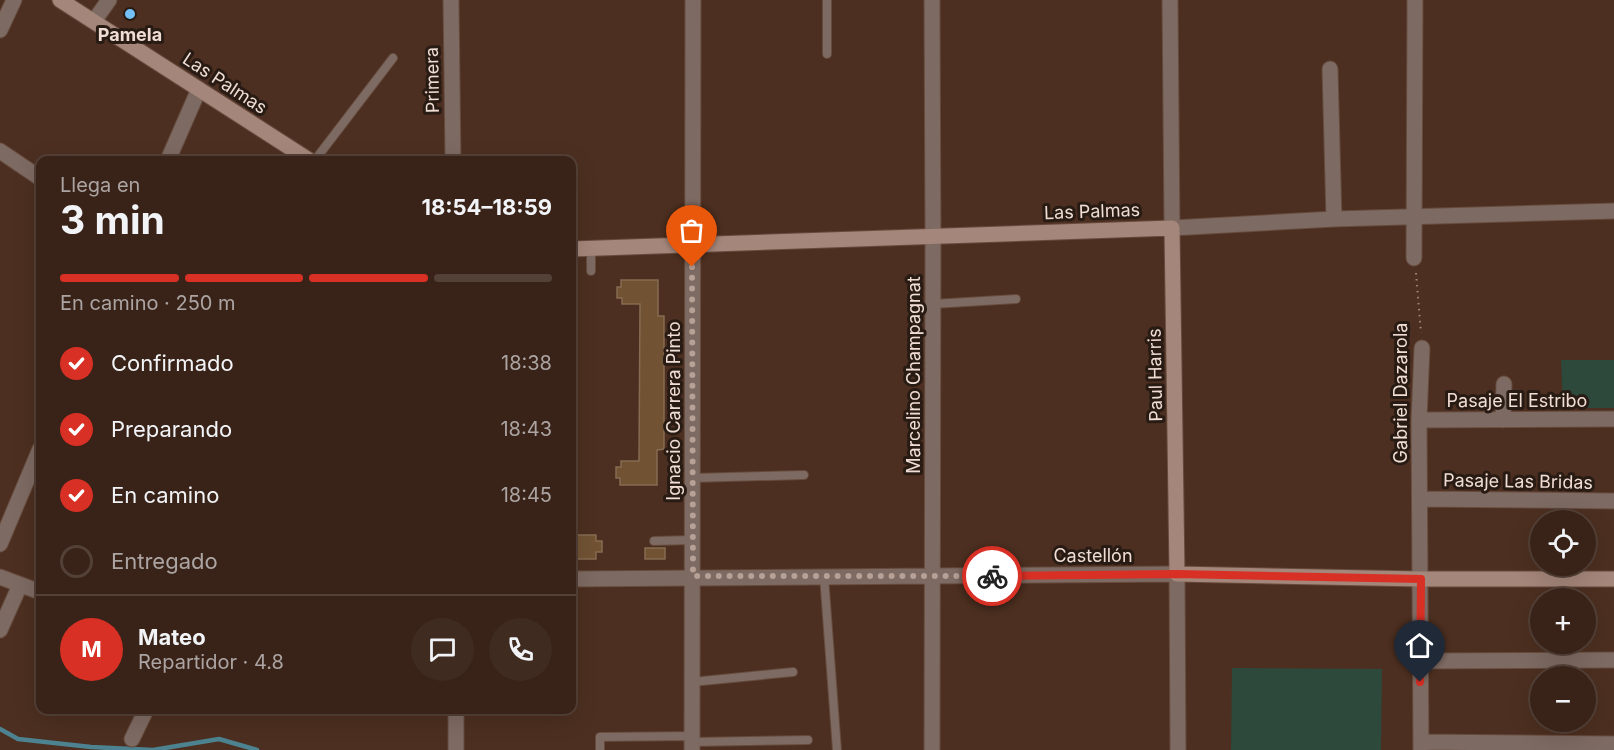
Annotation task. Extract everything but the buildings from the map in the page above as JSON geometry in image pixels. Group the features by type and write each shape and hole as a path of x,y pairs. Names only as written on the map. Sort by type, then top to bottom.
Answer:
{"main road":[{"name":"Las Palmas","path":"60,0 303,156"},
{"name":"Las Palmas","path":"576,249 1172,228"},
{"name":"Paul Harris","path":"1172,228 1177,574"},
{"name":"Castellón","path":"1177,574 1421,579 1614,579"}],"street":[{"path":"0,30 14,0"},
{"path":"94,21 109,0"},
{"name":"Primera","path":"451,0 453,156"},
{"name":"Ignacio Carrera Pinto","path":"692,743 693,0"},
{"name":"Marcelino Champagnat","path":"932,0 932,750"},
{"name":"Paul Harris","path":"1170,0 1172,228"},
{"path":"1414,258 1415,0"},
{"path":"1330,69 1334,219"},
{"path":"170,156 199,89"},
{"path":"0,151 36,175"},
{"name":"Las Palmas","path":"1172,228 1334,219 1614,212"},
{"name":"Gabriel Dazarola","path":"1421,746 1419,420 1422,348"},
{"path":"1503,420 1504,384"},
{"name":"Pasaje El Estribo","path":"1419,420 1614,419"},
{"path":"0,544 36,458"},
{"name":"Pasaje Las Bridas","path":"1421,499 1614,501"},
{"name":"Paul Harris","path":"1177,574 1178,750"},
{"name":"Castellón","path":"576,579 693,576 1177,574"},
{"path":"0,577 36,591"},
{"path":"0,630 20,585"},
{"path":"1420,662 1614,660"},
{"path":"132,739 144,714"},
{"path":"456,714 456,750"},
{"path":"1421,746 1614,744"}],"lane":[{"path":"827,0 827,54"},
{"path":"318,156 393,58"},
{"path":"591,248 591,271"},
{"path":"933,304 1016,299"},
{"path":"692,478 804,475"},
{"path":"654,541 692,540"},
{"path":"825,576 837,750"},
{"path":"692,682 793,672"},
{"path":"600,750 600,737 756,746 808,740"}],"path":[{"name":"Gabriel Dazarola","path":"1414,258 1422,348"}],"green space":[{"path":"1561,360 1614,360 1614,408 1563,408"},
{"path":"1232,668 1382,669 1381,750 1231,750"}],"waterway":[{"path":"0,729 18,739 91,747 153,750 219,739 257,750"}],"way so far":[{"path":"692,267 693,576 992,576"}],"place":[{"name":"Pamela","path":"130,14"}],"route":[{"path":"992,576 1177,574 1421,579 1420,682"}]}
